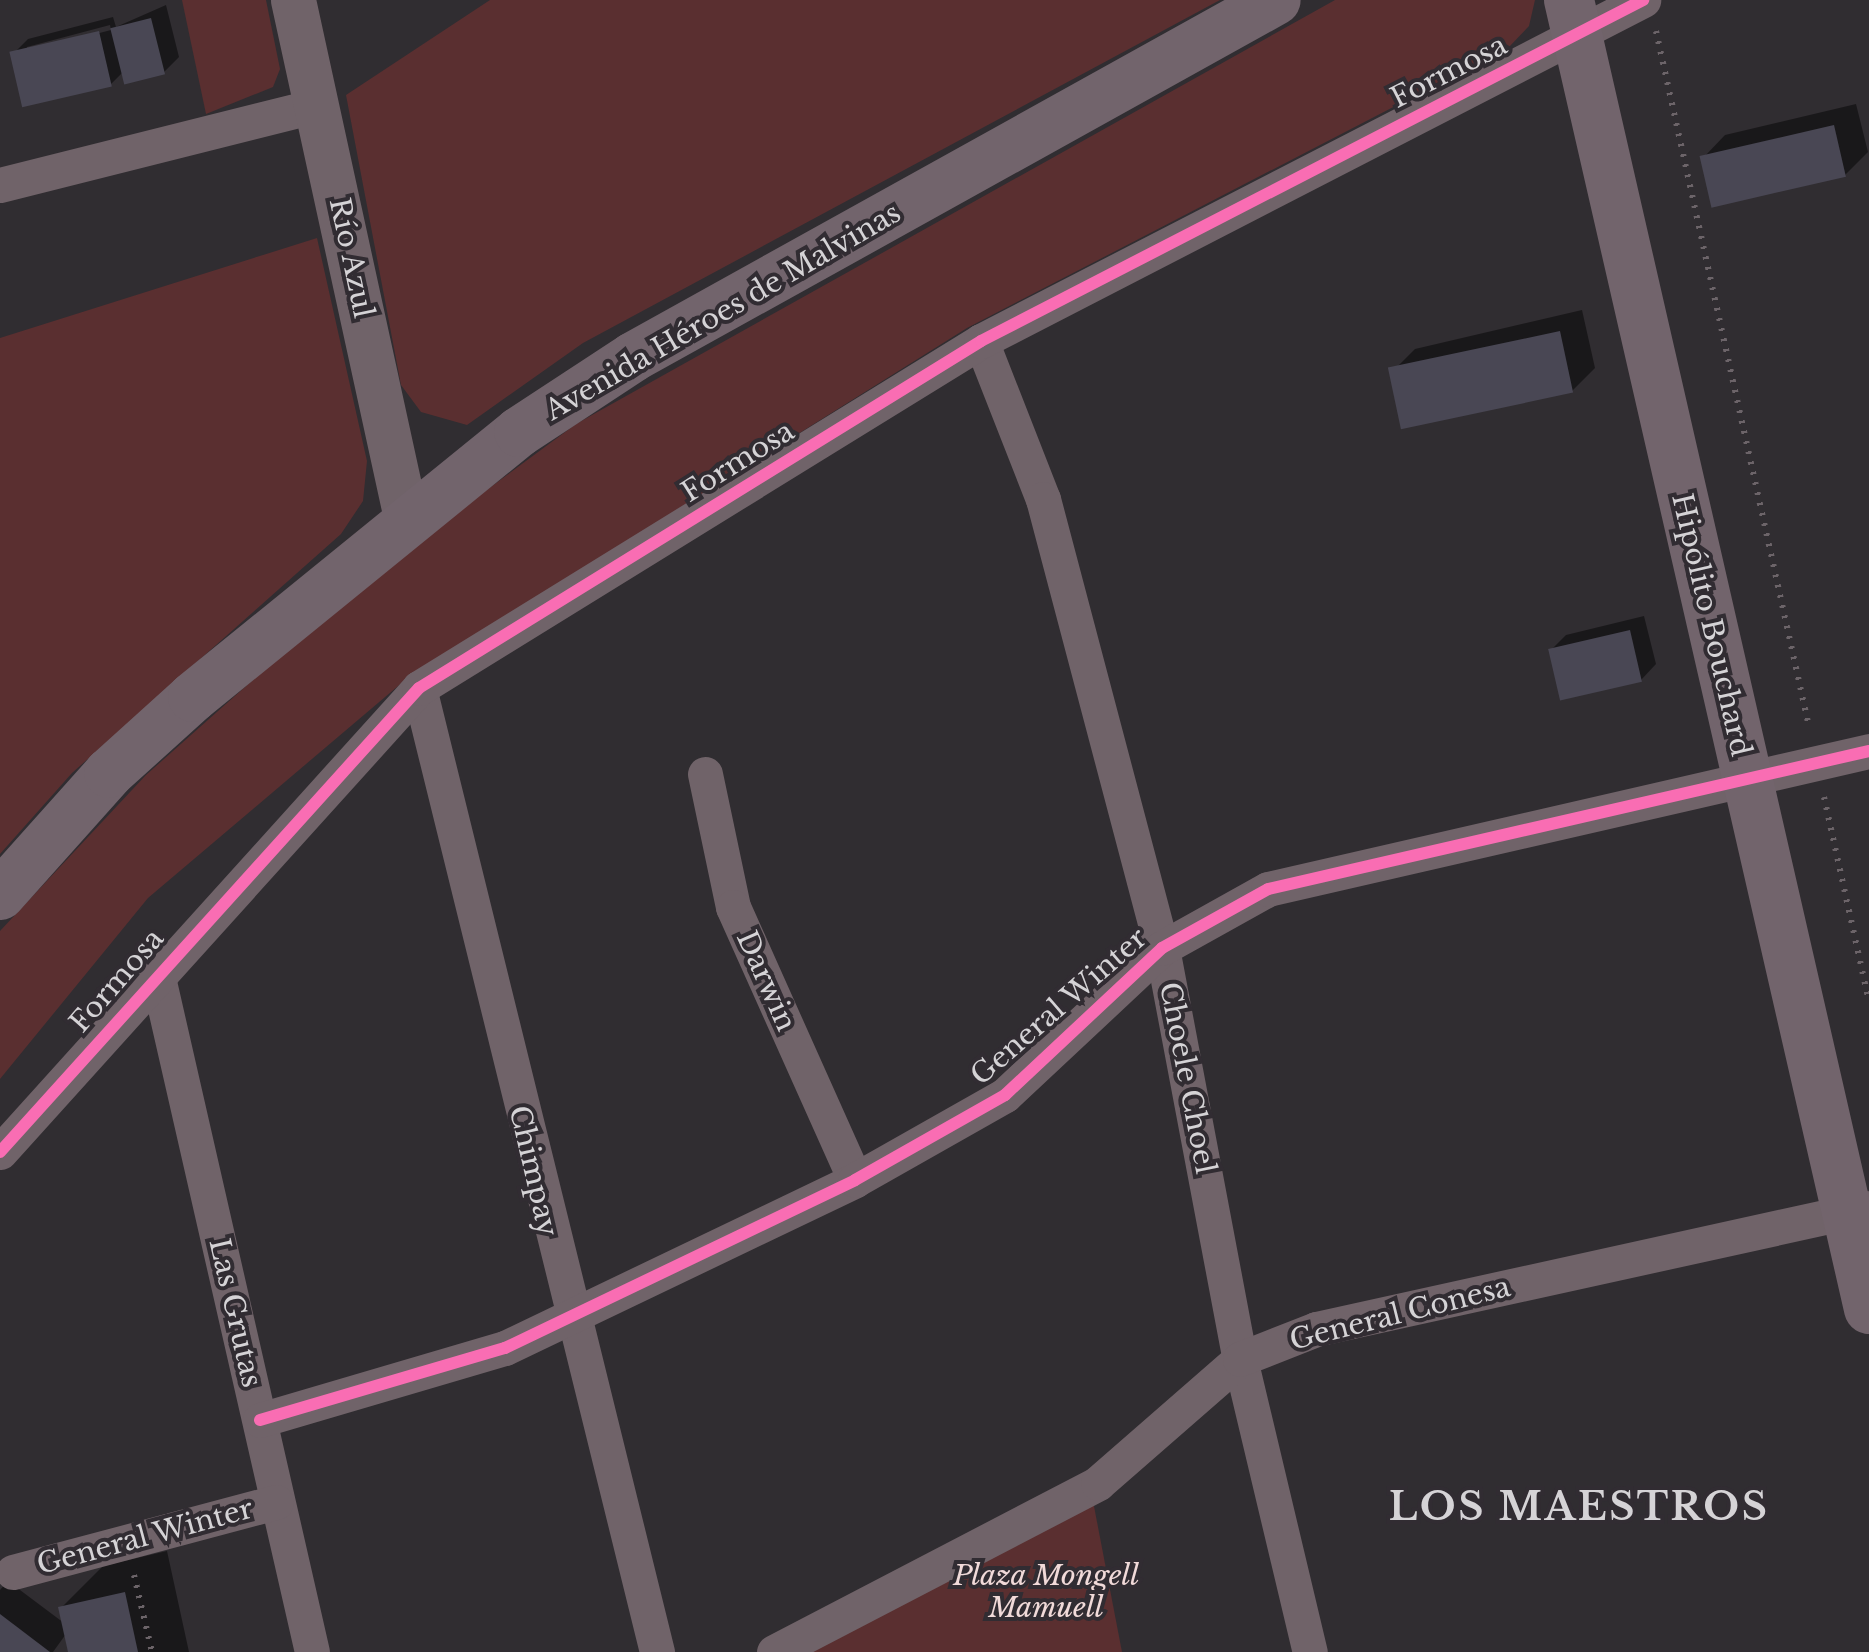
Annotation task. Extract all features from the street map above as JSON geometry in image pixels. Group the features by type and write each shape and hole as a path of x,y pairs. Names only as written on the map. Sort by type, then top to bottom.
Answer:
{"main road":[{"name":"Avenida Héroes de Malvinas","path":"0,895 109,773 406,518 634,358 1276,0"},
{"name":"Hipólito Bouchard","path":"1573,17 1748,784 1858,1210 1869,1308"}],"street":[{"name":"Río Azul","path":"292,0 319,105 406,518"},
{"name":"Formosa","path":"0,1152 419,688 980,341 1573,17 1648,10"},
{"path":"0,185 319,105"},
{"name":"Choele Choel","path":"980,341 1043,499 1162,948 1240,1358 1310,1652"},
{"name":"Chimpay","path":"419,688 568,1316 657,1652"},
{"name":"General Winter","path":"260,1420 505,1348 854,1180 1005,1095 1162,948 1268,889 1748,784 1869,751"},
{"name":"Darwin","path":"704,774 733,907 854,1180"},
{"name":"Las Grutas","path":"157,974 312,1652"},
{"name":"General Conesa","path":"774,1652 1098,1483 1240,1358 1316,1329 1858,1210"},
{"name":"General Winter","path":"13,1572 276,1502"}],"path":[{"path":"1648,10 1869,1002"},
{"path":"126,1542 152,1652"}],"green space":[{"path":"182,0 266,0 280,69 273,87 206,114"},
{"path":"490,0 1220,0 583,343 467,425 421,412 401,385 346,95"},
{"path":"1335,0 1535,0 1529,26 1509,47 967,328 404,681 148,898 0,1079 0,931 146,775 369,577 576,424"},
{"path":"317,238 367,461 363,501 341,534 72,773 0,854 0,338"},
{"name":"Plaza Mongell Mamuell","path":"1093,1501 1122,1652 799,1652"}],"building":[{"path":"151,18 165,74 124,84 110,28"},
{"path":"99,31 112,87 22,107 9,52"},
{"path":"1834,125 1846,177 1711,208 1700,156"},
{"path":"1560,331 1573,393 1401,429 1388,368"},
{"path":"1630,630 1642,682 1560,701 1548,649"},
{"path":"125,1592 138,1652 68,1652 58,1607"},
{"path":"0,1614 50,1652 0,1652"}],"cycle path":[{"path":"0,1152 419,688 981,341 1643,0"},
{"path":"260,1420 505,1348 855,1180 1005,1095 1162,948 1268,889 1869,751"}],"district":[{"name":"LOS MAESTROS","path":"1579,1507"}]}
